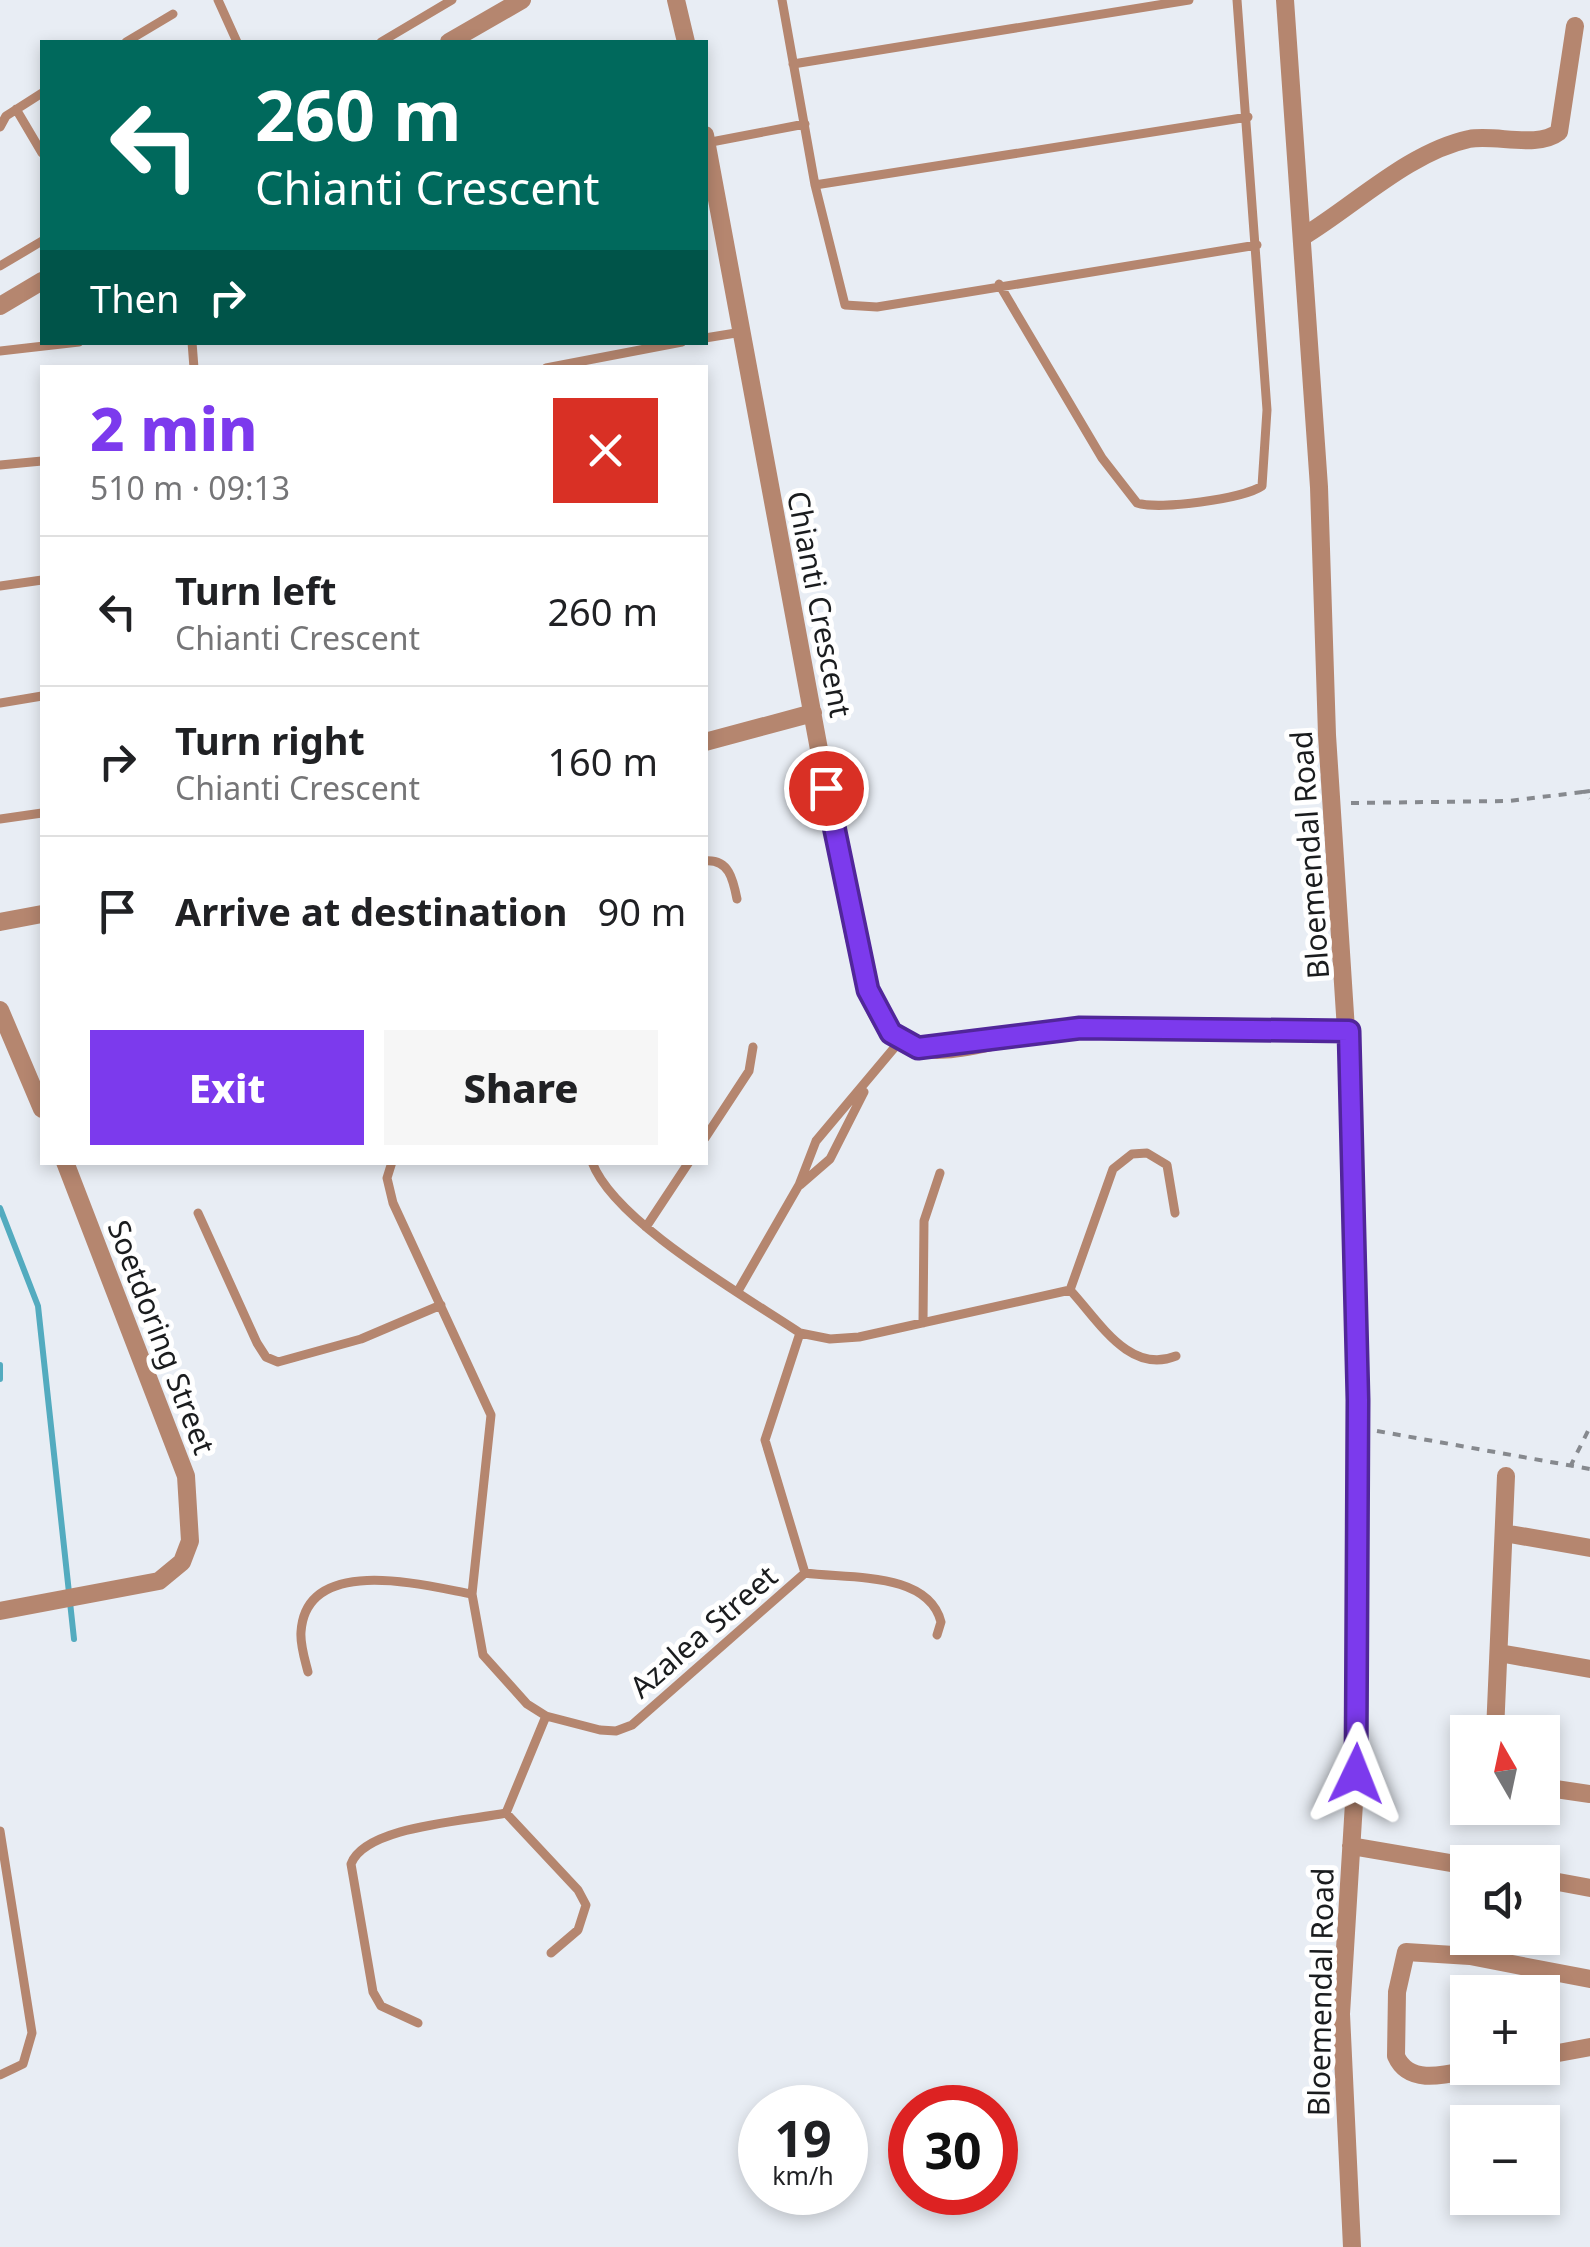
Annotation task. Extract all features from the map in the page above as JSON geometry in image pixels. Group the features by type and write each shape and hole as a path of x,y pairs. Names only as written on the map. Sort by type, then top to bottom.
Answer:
{"street":[{"path":"452,40 522,0"},
{"path":"676,0 686,40"},
{"name":"Bloemendal Road","path":"1285,0 1304,236 1331,803 1349,1031 1358,1428 1358,1738 1342,2014 1352,2247"},
{"path":"1304,236 1444,146 1480,137 1546,139 1560,132 1575,26"},
{"name":"Chianti Crescent","path":"708,150 812,713 868,990 879,1015 900,1042"},
{"path":"0,306 40,282"},
{"path":"708,741 812,713"},
{"path":"0,922 40,914"},
{"path":"0,1010 40,1104"},
{"path":"900,1042 934,1049 1080,1028 1349,1031"},
{"name":"Soetdoring Street","path":"0,1611 159,1582 182,1562 190,1541 186,1476 66,1165"},
{"path":"1496,1715 1506,1476"},
{"path":"1504,1533 1590,1548"},
{"path":"1499,1652 1590,1669"},
{"path":"1560,1790 1590,1794"},
{"path":"1350,1846 1450,1863"},
{"path":"1560,1883 1590,1888"},
{"path":"1450,2072 1422,2076 1400,2065 1396,2056 1397,1992 1406,1952 1470,1956 1590,1979"},
{"path":"1560,2053 1590,2047"}],"lane":[{"path":"218,0 236,40"},
{"path":"383,40 452,0"},
{"path":"782,0 815,185 845,305 876,307 1257,245"},
{"path":"793,64 1189,0"},
{"path":"999,284 1102,458 1137,502 1159,506 1238,496 1262,486 1266,470 1257,245 1237,0"},
{"path":"129,40 174,14"},
{"path":"0,126 3,111 40,94"},
{"path":"16,108 40,150"},
{"path":"815,185 1248,117"},
{"path":"708,139 805,124"},
{"path":"0,266 40,243"},
{"path":"708,338 742,332"},
{"path":"0,351 53,345"},
{"path":"562,365 666,345"},
{"path":"0,465 40,461"},
{"path":"0,586 40,580"},
{"path":"0,702 40,696"},
{"path":"0,819 40,813"},
{"path":"708,860 717,860 727,867 737,900"},
{"path":"738,1292 799,1185 816,1141 900,1042"},
{"path":"708,1133 749,1071 754,1047"},
{"path":"799,1185 830,1159 867,1085"},
{"path":"1070,1290 1113,1169 1122,1160 1147,1153 1167,1166 1175,1214"},
{"name":"Azalea Street","path":"391,1165 387,1178 393,1203 491,1414 472,1594 483,1654 527,1704 546,1716 600,1730 616,1731 632,1725 805,1573"},
{"path":"594,1165 607,1192 646,1226 800,1333 830,1339 859,1337 1070,1290"},
{"path":"646,1226 686,1165"},
{"path":"924,1323 924,1221 940,1173"},
{"path":"198,1213 257,1344 266,1356 278,1362 362,1339 442,1305"},
{"path":"1070,1290 1128,1353 1152,1362 1176,1356"},
{"path":"800,1333 765,1440 805,1573 910,1586 928,1594 941,1622 937,1635"},
{"path":"308,1672 300,1634 306,1611 324,1594 366,1578 472,1594"},
{"path":"506,1814 546,1716"},
{"path":"506,1814 578,1890 586,1904 578,1930 552,1952"},
{"path":"418,2023 380,2006 373,1992 351,1864 354,1854 379,1837 506,1814"},
{"path":"0,1831 32,2033 23,2064 0,2075"}],"path":[{"path":"1331,803 1508,801 1588,794"},
{"path":"1570,1467 1590,1427"},
{"path":"1358,1428 1590,1469"}],"waterway":[{"path":"0,1208 38,1306 74,1639"},
{"path":"0,1365 0,1379"}],"route":[{"path":"826,788 854,938 868,990 879,1015 900,1042 934,1049 1080,1028 1349,1031 1358,1400 1356,1774"}]}
